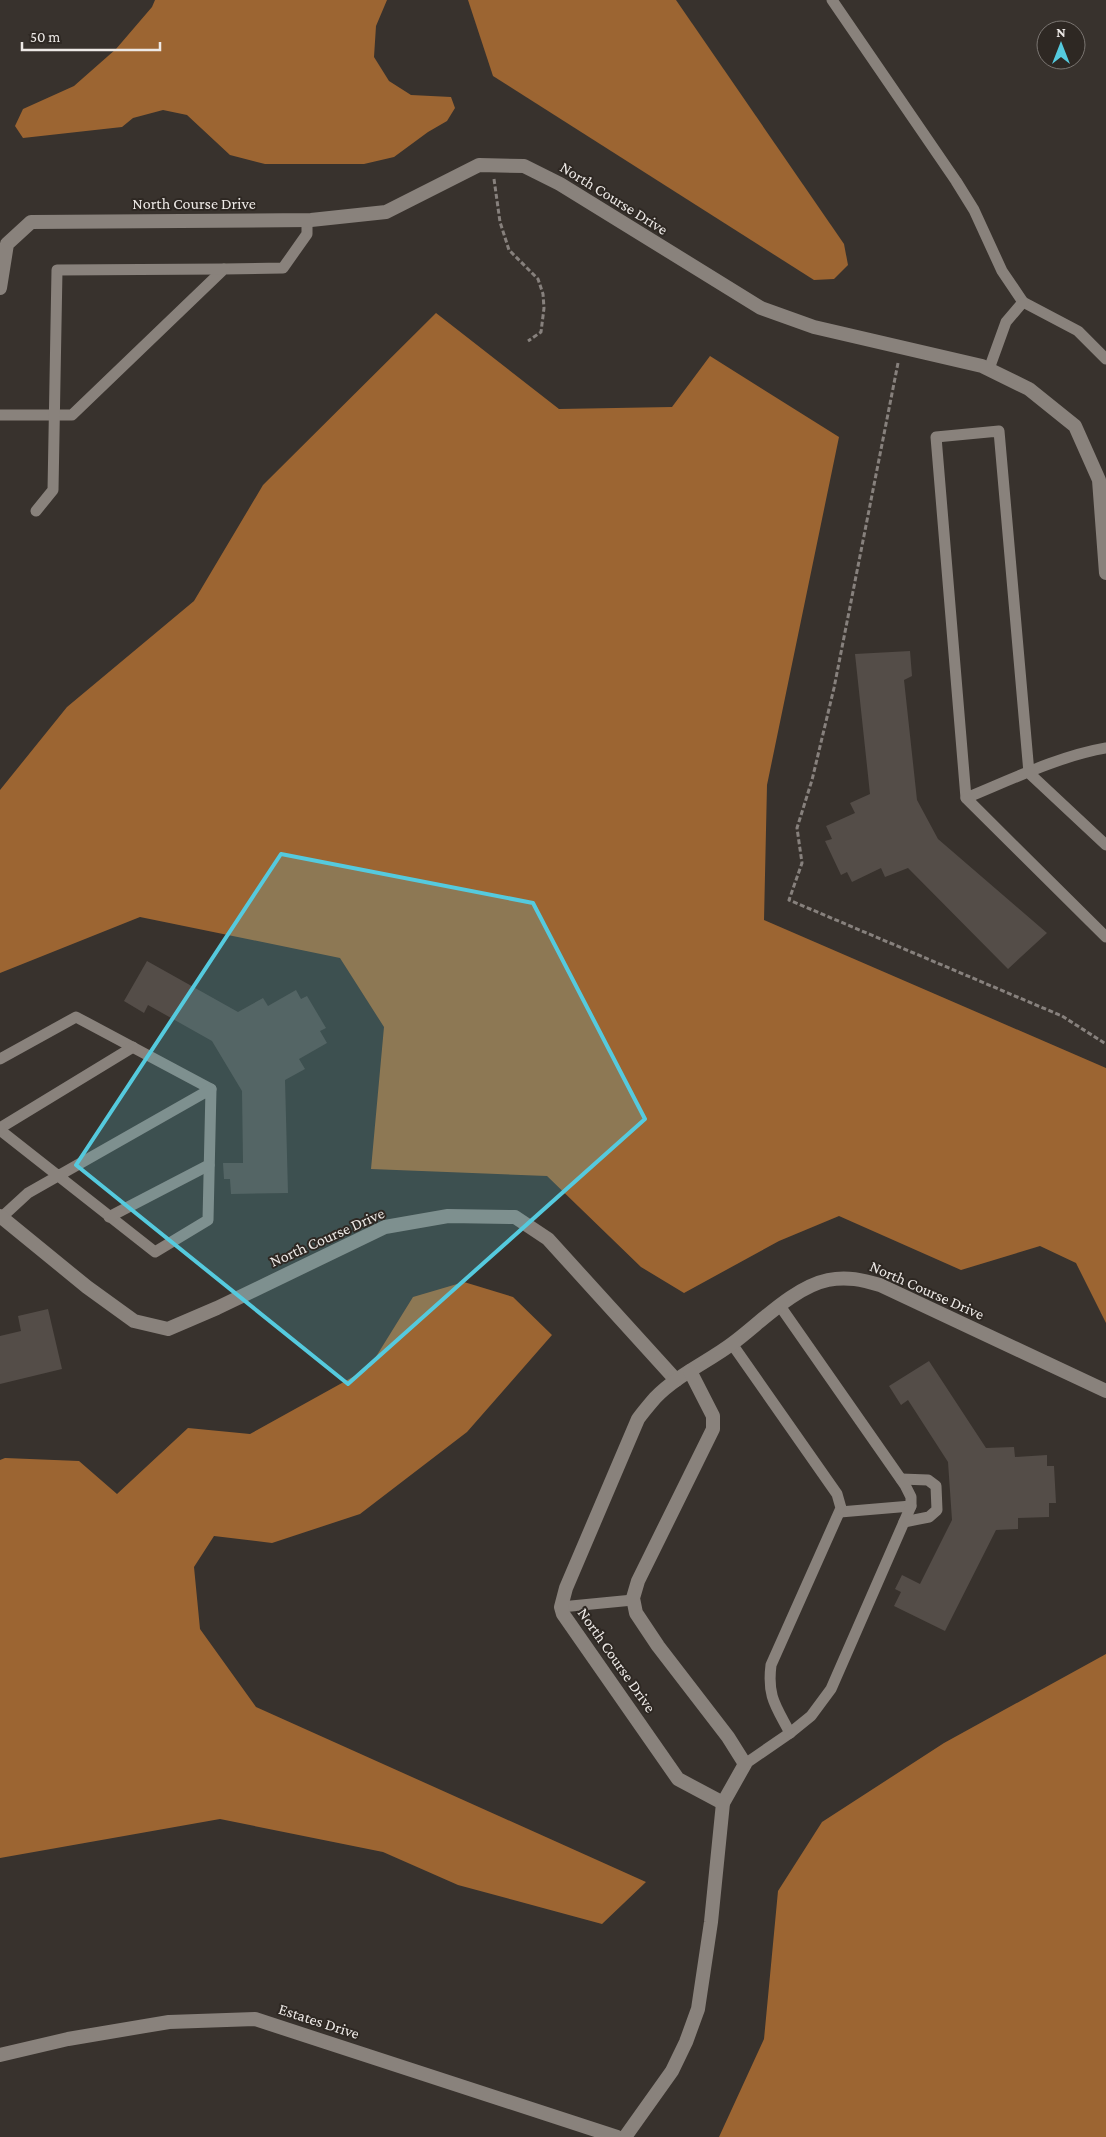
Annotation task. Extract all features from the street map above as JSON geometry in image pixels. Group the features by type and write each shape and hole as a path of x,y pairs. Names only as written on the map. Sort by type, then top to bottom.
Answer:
{"street":[{"name":"North Course Drive","path":"0,288 7,244 31,222 307,220 386,212 479,165 524,166 560,184 761,308 814,328 982,366 1029,389 1075,426 1099,480 1106,573"},
{"name":"North Course Drive","path":"1,1216 87,1287 134,1321 168,1328 217,1308 385,1227 448,1216 515,1217 548,1239 676,1380"},
{"name":"North Course Drive","path":"723,1804 678,1779 563,1614 561,1606 566,1588 638,1419 656,1397 676,1380 732,1344 780,1306 807,1288 827,1280 856,1278 880,1285 1106,1391"},
{"path":"625,2137 672,2070 686,2042 698,2009 711,1922 723,1804 745,1764 728,1737 658,1646 636,1613 634,1600 638,1581 713,1428 714,1416 690,1371"},
{"name":"Estates Drive","path":"0,2055 68,2039 169,2022 255,2019 618,2137"}],"lane":[{"path":"832,0 956,181 974,210 1002,271 1022,302 1078,331 1106,359"},
{"path":"36,511 52,490 57,270 284,268 307,234 307,220"},
{"path":"0,415 72,415 224,269"},
{"path":"989,369 1006,322 1022,302"},
{"path":"1106,845 1029,773 999,431 936,437 966,798 1106,937"},
{"path":"966,798 1086,752 1106,748"},
{"path":"0,1059 76,1017 211,1089"},
{"path":"133,1048 0,1129 154,1252 208,1220 211,1089"},
{"path":"1,1216 28,1193 211,1089"},
{"path":"109,1217 209,1165"},
{"path":"745,1764 811,1716 831,1690 911,1506 911,1497 901,1479 780,1306"},
{"path":"732,1344 837,1494 841,1508 771,1665 768,1684 771,1696 790,1733"},
{"path":"901,1479 928,1480 936,1486 937,1510 929,1517 904,1522"},
{"path":"840,1512 911,1506"},
{"path":"561,1606 634,1600"}],"path":[{"path":"494,176 500,222 510,250 538,279 543,294 544,308 541,332 528,341"},
{"path":"898,362 834,688 812,780 797,828 802,863 789,900 1062,1016 1106,1044"}],"highlighted area":[{"path":"281,854 533,903 645,1119 348,1384 76,1165"}],"shaded area":[{"path":"155,0 387,0 376,26 374,57 389,81 411,95 451,97 455,108 447,121 428,132 394,157 364,164 265,164 230,155 187,115 163,110 133,118 122,127 23,138 15,126 23,109 74,86 116,49 152,7"},
{"path":"468,0 676,0 844,244 848,265 834,279 814,280 493,76"},
{"path":"436,313 559,409 672,407 710,356 839,437 767,785 764,920 1106,1068 1106,1323 1076,1263 1040,1246 961,1270 839,1216 779,1241 684,1293 641,1267 547,1176 371,1169 384,1027 340,958 140,917 0,973 0,790 67,707 194,601 263,485"},
{"path":"464,1282 513,1297 552,1335 467,1432 360,1514 272,1543 214,1536 194,1567 200,1629 256,1707 646,1882 602,1924 458,1885 383,1852 220,1819 0,1858 0,1460 5,1458 79,1461 117,1494 188,1428 250,1434 369,1368 413,1297"},
{"path":"1106,1654 1106,2137 719,2137 764,2039 778,1891 822,1822 944,1743"}],"building":[{"path":"910,651 912,676 904,680 917,800 938,839 1047,933 1008,969 908,868 885,877 881,868 852,882 847,872 841,875 825,841 832,839 826,826 855,813 850,803 870,794 855,654"},
{"path":"147,961 238,1012 263,998 268,1006 296,990 301,999 307,996 326,1028 320,1031 327,1043 299,1059 305,1069 285,1080 288,1193 231,1194 230,1179 224,1179 223,1163 243,1163 242,1091 212,1041 148,1005 144,1013 124,1001"},
{"path":"48,1309 62,1369 0,1384 0,1336 21,1331 18,1316"},
{"path":"929,1361 986,1448 1014,1447 1015,1457 1047,1455 1047,1466 1054,1466 1056,1503 1049,1503 1049,1517 1018,1518 1018,1529 996,1530 945,1631 894,1606 901,1592 895,1589 902,1575 920,1584 952,1520 948,1462 908,1400 901,1405 889,1386"}]}
